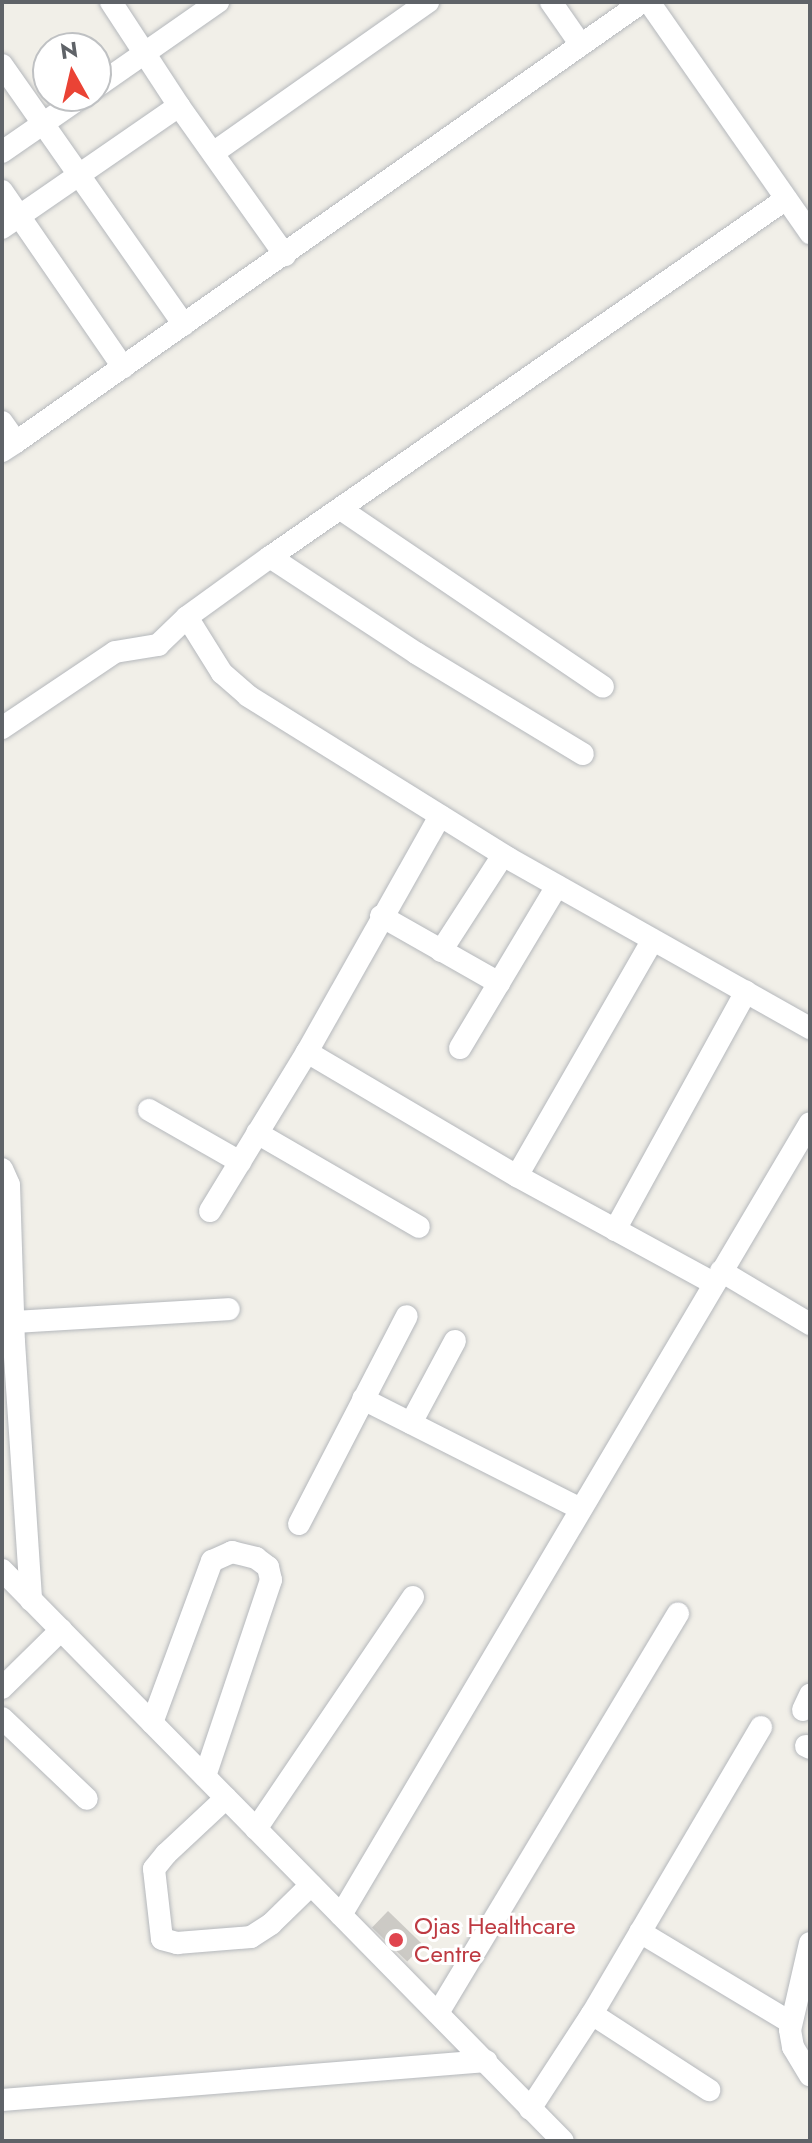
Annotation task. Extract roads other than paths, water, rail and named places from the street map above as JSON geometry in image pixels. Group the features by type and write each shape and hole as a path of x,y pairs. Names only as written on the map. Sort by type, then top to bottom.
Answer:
{"street":[{"path":"111,2 179,106 285,255"},
{"path":"112,76 218,2"},
{"path":"213,153 428,2"},
{"path":"551,2 581,45"},
{"path":"2,422 9,446 642,2"},
{"path":"649,2 786,199 806,221"},
{"path":"2,65 184,325"},
{"path":"10,222 179,106"},
{"path":"2,152 59,112"},
{"path":"2,191 10,222 123,367"},
{"path":"2,728 115,652 158,645 187,617 270,557 342,510 786,199"},
{"path":"342,510 603,687"},
{"path":"270,557 416,653 583,754"},
{"path":"187,617 222,673 248,696 503,855 810,1028"},
{"path":"210,1211 307,1052 440,816"},
{"path":"441,951 503,855"},
{"path":"460,1048 557,886"},
{"path":"381,916 499,983"},
{"path":"517,1176 652,941"},
{"path":"615,1230 746,992"},
{"path":"307,1052 615,1230 810,1324"},
{"path":"149,1110 240,1162"},
{"path":"341,1915 809,1125"},
{"path":"257,1133 419,1227"},
{"path":"2,1169 9,1185 12,1480 31,1600"},
{"path":"10,1336 229,1309"},
{"path":"299,1524 407,1316"},
{"path":"411,1423 455,1341"},
{"path":"363,1399 581,1509"},
{"path":"152,1723 212,1561 232,1552 256,1558 268,1567 271,1580 205,1776"},
{"path":"2,1570 563,2141"},
{"path":"256,1829 413,1597"},
{"path":"438,2013 678,1614"},
{"path":"2,1688 61,1630"},
{"path":"2,1718 87,1799"},
{"path":"530,2109 592,2014 761,1727"},
{"path":"226,1798 154,1869 162,1939 177,1943 251,1937 271,1924 311,1885"},
{"path":"640,1932 790,2022"},
{"path":"810,1943 790,2022 793,2047 810,2072"},
{"path":"592,2014 709,2090"},
{"path":"2,2100 486,2061"}],"place":[{"name":"Ojas Healthcare Centre","path":"396,1940"}]}
